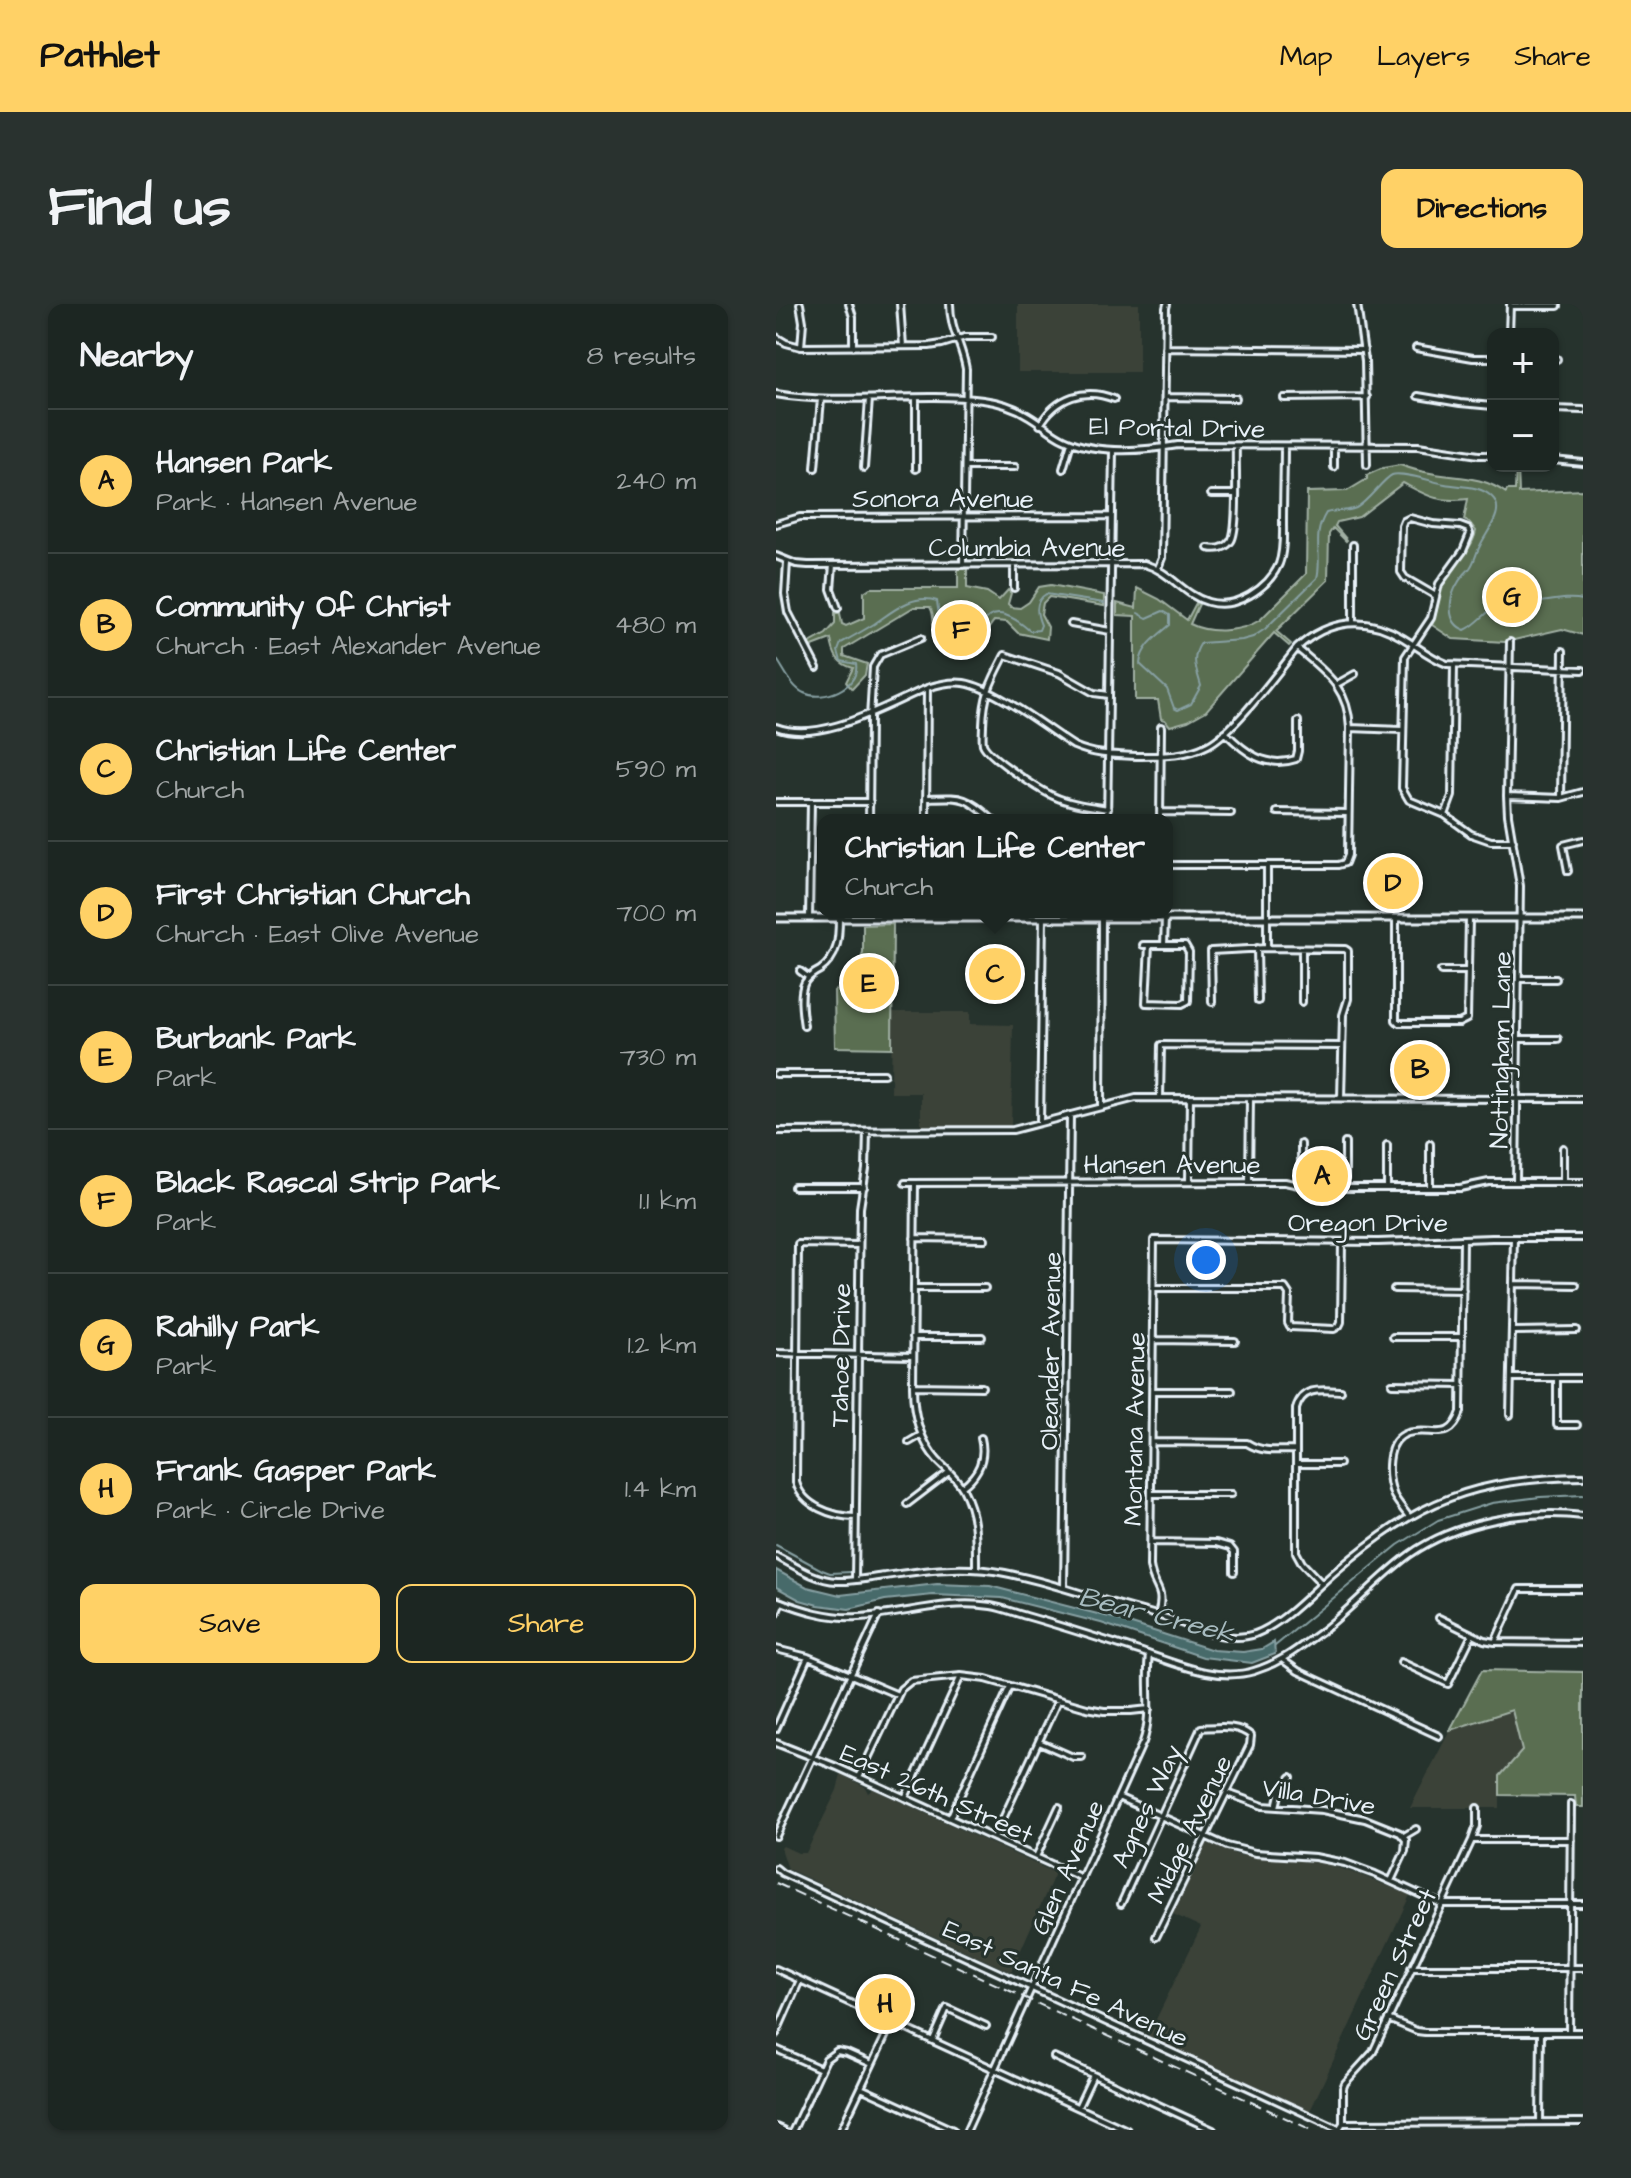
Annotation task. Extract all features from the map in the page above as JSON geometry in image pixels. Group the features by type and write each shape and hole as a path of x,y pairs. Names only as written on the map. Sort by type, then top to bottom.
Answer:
{"main road":[{"path":"776,918 839,918"},
{"path":"1043,918 1583,918"}],"street":[{"path":"800,304 803,322 801,347"},
{"path":"849,304 853,317 853,347"},
{"path":"900,304 903,346"},
{"path":"950,304 951,324 965,363 963,565"},
{"path":"1158,568 1162,558 1167,304"},
{"path":"1357,304 1367,397 1367,465"},
{"path":"1509,328 1510,305 1558,306"},
{"path":"776,337 801,347 936,346 965,337 992,337"},
{"path":"1165,348 1364,350"},
{"path":"1416,348 1487,358"},
{"name":"El Portal Drive","path":"776,394 821,398 966,398 992,401 1031,417 1071,442 1113,449 1178,445 1418,446 1487,454"},
{"path":"1040,425 1052,408 1071,397 1093,394 1114,399"},
{"path":"1418,396 1487,405"},
{"path":"1165,397 1236,398"},
{"path":"1284,398 1367,397"},
{"path":"815,468 821,398"},
{"path":"864,468 869,398"},
{"path":"916,398 916,469"},
{"path":"1559,409 1583,410"},
{"path":"1063,469 1071,442"},
{"path":"1208,548 1223,548 1233,538 1235,531 1236,446"},
{"name":"Columbia Avenue","path":"776,556 802,565 1144,564 1158,568 1199,599 1214,604 1238,601 1257,590 1278,566 1282,554 1284,446"},
{"path":"1334,446 1334,467"},
{"path":"1108,814 1113,449"},
{"path":"1559,461 1583,463"},
{"path":"965,467 1015,467"},
{"path":"1211,494 1235,494"},
{"name":"Sonora Avenue","path":"776,524 800,517 1112,516"},
{"path":"1436,596 1405,578 1401,572 1402,526 1410,518 1460,526 1468,529 1470,539 1459,559 1442,578 1431,618 1403,664 1403,793 1409,800 1445,815 1480,838 1513,841"},
{"path":"1353,545 1353,623"},
{"path":"787,561 785,594 788,612 817,668"},
{"path":"833,565 831,589 838,608"},
{"path":"1014,565 1014,588"},
{"path":"776,727 797,732 819,731 927,688 959,683 987,691 1087,752 1108,756 1181,754 1200,749 1225,732 1297,648 1322,629 1338,624 1353,623 1386,629 1427,655 1454,665 1583,670"},
{"path":"1071,624 1110,631"},
{"path":"869,814 872,673 880,655 921,638"},
{"name":"Nottingham Lane","path":"1510,642 1507,796 1520,886 1516,1182"},
{"path":"1173,865 1345,863 1348,855 1350,728 1346,702 1337,684 1297,648"},
{"path":"1561,798 1563,651"},
{"path":"1108,809 1053,796 998,760 983,745 983,705 1005,655 1059,673 1094,693 1109,695"},
{"path":"1445,815 1452,796 1454,665"},
{"path":"1337,684 1355,674"},
{"path":"926,814 927,688"},
{"path":"1225,732 1254,758 1272,762 1292,761 1296,759 1298,751 1298,721"},
{"path":"1161,727 1160,812 1231,813"},
{"path":"1350,728 1402,730"},
{"path":"1507,796 1561,798 1583,792"},
{"path":"926,798 963,799 976,804 987,814"},
{"path":"776,802 870,802"},
{"path":"809,918 811,802"},
{"path":"1277,812 1348,813"},
{"path":"1568,871 1563,845 1583,840"},
{"path":"1267,865 1267,948"},
{"path":"804,1026 803,988 808,977 825,965 836,950 839,918"},
{"path":"1040,1123 1043,918"},
{"path":"1101,1107 1102,918"},
{"path":"1164,945 1165,918"},
{"path":"1396,918 1396,1020 1399,1023 1463,1023 1467,1019 1469,918"},
{"path":"1146,945 1164,945 1185,945 1189,952 1188,1001 1182,1004 1146,1003 1146,945"},
{"path":"1257,948 1258,1001"},
{"path":"1212,1002 1211,951 1257,948 1348,951 1341,1098"},
{"path":"1302,949 1302,1002"},
{"path":"800,971 808,977"},
{"path":"1441,971 1468,971"},
{"path":"1519,979 1556,979"},
{"path":"1518,1039 1558,1039"},
{"path":"1160,1098 1161,1045 1342,1046"},
{"path":"776,1074 884,1074"},
{"path":"776,1131 1013,1130 1136,1098 1583,1099"},
{"path":"1189,1181 1190,1098"},
{"path":"1249,1182 1250,1098"},
{"name":"Oleander Avenue","path":"1064,1588 1070,1115"},
{"name":"Tahoe Drive","path":"855,1580 859,1245 867,1131"},
{"path":"1345,1143 1345,1188"},
{"path":"1301,1144 1301,1187"},
{"path":"1430,1144 1430,1188"},
{"path":"1387,1145 1387,1188"},
{"path":"1563,1148 1563,1182"},
{"name":"Hansen Avenue","path":"905,1183 1189,1181 1285,1182 1301,1187 1460,1188 1484,1183 1583,1182"},
{"path":"915,1183 915,1415 921,1435 936,1458 962,1487 973,1512 977,1539 976,1569"},
{"path":"794,1187 864,1187"},
{"path":"914,1238 985,1239"},
{"path":"1510,1415 1514,1238"},
{"name":"Oregon Drive","path":"1154,1240 1583,1238"},
{"path":"1409,1517 1393,1493 1390,1452 1407,1433 1442,1433 1454,1426 1461,1412 1463,1239"},
{"name":"Montana Avenue","path":"1154,1240 1150,1542 1151,1575 1161,1594 1158,1615"},
{"path":"1153,1288 1285,1288 1289,1294 1290,1327 1334,1329 1341,1322 1342,1241"},
{"path":"856,1517 843,1517 826,1511 803,1497 796,1482 798,1244 859,1245"},
{"path":"1513,1284 1576,1285"},
{"path":"914,1288 985,1288"},
{"path":"1394,1289 1463,1290"},
{"path":"1513,1331 1577,1330"},
{"path":"913,1337 982,1337"},
{"path":"1393,1337 1462,1337"},
{"path":"1153,1340 1235,1341"},
{"path":"776,1353 913,1356"},
{"path":"1511,1378 1583,1378"},
{"path":"1557,1378 1557,1425 1577,1425"},
{"path":"1392,1384 1462,1385"},
{"path":"913,1386 982,1387"},
{"path":"1153,1391 1232,1391"},
{"path":"1321,1583 1296,1552 1296,1409 1302,1395 1311,1391 1341,1391"},
{"path":"909,1442 921,1435"},
{"path":"962,1487 979,1468 983,1456 981,1438"},
{"path":"1152,1442 1247,1443 1266,1451 1296,1450"},
{"path":"1296,1464 1339,1464"},
{"path":"907,1504 949,1472"},
{"path":"776,1556 813,1575 838,1581 919,1571 976,1569 1007,1573 1225,1636 1239,1637 1252,1635 1278,1622 1370,1542 1443,1500 1490,1485 1583,1477"},
{"path":"1151,1494 1231,1494"},
{"path":"776,1614 779,1601 836,1617 864,1617 941,1604 993,1606 1189,1668 1227,1674 1254,1671 1283,1660 1351,1607 1411,1553 1449,1533 1484,1522 1520,1517 1555,1514 1583,1516"},
{"path":"1150,1542 1216,1543 1230,1547 1234,1552 1234,1572"},
{"path":"1495,1642 1519,1589 1583,1589"},
{"path":"776,1836 879,1614"},
{"path":"1439,1618 1495,1642 1583,1643"},
{"path":"1401,1662 1448,1684 1472,1634"},
{"path":"776,1649 808,1657 898,1695"},
{"name":"Glen Avenue","path":"967,2130 1146,1733 1149,1655"},
{"path":"776,1729 808,1657"},
{"path":"1283,1660 1298,1671 1439,1736"},
{"path":"859,1777 898,1695 911,1681 961,1676 986,1679 1104,1711 1149,1709"},
{"path":"905,1798 961,1676"},
{"path":"950,1818 1010,1686"},
{"path":"994,1838 1058,1700"},
{"name":"Agnes Way","path":"1121,1904 1201,1728 1235,1727 1249,1732 1251,1736"},
{"name":"Midge Avenue","path":"1156,1937 1250,1745 1251,1736"},
{"path":"1039,1742 1073,1757 1082,1757"},
{"name":"East 26th Street","path":"776,1743 814,1757 1082,1878"},
{"path":"1276,1807 1280,1790 1291,1777"},
{"name":"Villa Drive","path":"1227,1793 1251,1803 1344,1813 1385,1826 1404,1836 1405,1851 1391,1881"},
{"path":"1118,1797 1205,1837 1255,1853 1315,1857 1345,1863 1441,1904 1583,1904"},
{"path":"1569,2032 1571,1804"},
{"path":"1036,1857 1059,1807"},
{"name":"Green Street","path":"1340,2130 1343,2123 1343,2088 1370,2058 1472,1840 1477,1826 1477,1808"},
{"path":"1404,1836 1416,1829"},
{"path":"1472,1840 1571,1840"},
{"name":"East Santa Fe Avenue","path":"776,1868 1340,2130"},
{"path":"1411,1968 1583,1968"},
{"path":"776,1969 1127,2130"},
{"path":"776,2034 800,1980"},
{"path":"841,2130 901,2003 901,1993 897,1987 884,1985 868,2011"},
{"path":"933,2041 947,2008 986,2026"},
{"path":"1388,2019 1425,2032 1583,2032"},
{"path":"1540,2122 1541,2032"},
{"path":"776,2049 821,2069"},
{"path":"793,2130 826,2059 837,2051 872,2064"},
{"path":"1054,2057 1213,2130"},
{"path":"1078,2107 1093,2075"},
{"path":"861,2088 953,2130"},
{"path":"1343,2123 1583,2122"},
{"path":"776,2127 783,2130"}],"shaded area":[{"path":"1018,304 1139,304 1139,372 1018,372"},
{"path":"892,1012 970,1012 970,1024 1013,1025 1011,1128 921,1127 921,1093 891,1093"},
{"path":"1513,1710 1522,1752 1500,1776 1500,1808 1410,1808 1450,1730"},
{"path":"841,1774 865,1787 868,1793 873,1789 1055,1873 1011,1972 788,1869 781,1848 806,1853 837,1790"},
{"path":"1207,1843 1238,1855 1323,1863 1410,1895 1310,2111 1148,2036 1201,1927 1173,1914"}],"green space":[{"path":"1400,465 1422,472 1477,480 1506,493 1507,490 1515,490 1516,472 1518,472 1519,493 1583,490 1583,635 1562,629 1505,642 1453,639 1432,625 1444,581 1467,551 1476,531 1464,520 1468,499 1434,497 1403,483 1359,517 1337,522 1335,526 1347,540 1333,528 1329,534 1328,580 1276,631 1291,644 1289,646 1274,633 1206,711 1188,721 1170,726 1161,719 1158,700 1135,700 1135,616 1117,615 1117,603 1136,608 1137,588 1159,599 1187,620 1196,603 1199,604 1190,624 1198,627 1225,630 1260,620 1306,574 1307,492 1347,491 1367,479 1367,475"},
{"path":"958,569 967,569 967,588 987,592 999,600 1008,590 1011,593 1008,604 1011,607 1020,608 1029,602 1039,587 1051,585 1104,595 1104,606 1049,597 1043,603 1041,614 1048,627 1047,639 1018,633 1007,622 994,621 977,648 966,657 958,658 946,655 938,646 930,607 914,607 844,649 844,656 867,664 865,675 852,689 846,682 853,668 837,658 831,639 810,647 808,644 826,634 835,624 835,613 840,613 842,624 846,626 864,618 864,592 870,588 958,588"},
{"path":"893,924 892,1048 835,1047 834,991 856,975 863,953 863,925"},
{"path":"1482,1670 1583,1672 1583,1807 1576,1807 1575,1796 1500,1795 1500,1776 1522,1751 1512,1710 1450,1730"}],"water":[{"path":"776,1570 807,1587 840,1595 937,1584 990,1586 1113,1618 1213,1650 1243,1652 1262,1649 1274,1642 1275,1654 1252,1663 1203,1657 1101,1623 1002,1598 933,1595 885,1600 849,1609 818,1605 800,1600 776,1587"}],"waterway":[{"path":"1138,613 1147,618 1163,611 1170,615 1170,625 1147,647 1140,664 1167,689 1174,708 1178,710 1191,704 1201,686 1195,659 1201,643 1242,640 1265,629 1317,578 1319,530 1326,513 1356,508 1388,477 1396,474 1476,488 1487,493 1496,503 1494,522 1452,595 1452,616 1459,627 1465,630 1491,609 1505,603 1583,600"},
{"path":"776,658 799,690 821,696 839,691 856,673 856,664 841,661 838,651 841,643 912,601 937,601 941,632 948,647 959,652 970,649 982,625 993,615 1006,615 1030,631 1039,630 1038,604 1046,594 1104,603"},
{"name":"Bear Creek","path":"1275,1646 1398,1545 1438,1520 1492,1503 1583,1495"},
{"path":"776,1545 830,1573 851,1572"}],"railway":[{"path":"776,1883 1312,2130"}],"place":[{"name":"Rahilly Park","path":"1512,597"},
{"name":"Black Rascal Strip Park","path":"961,630"},
{"name":"First Christian Church","path":"1393,883"},
{"name":"Christian Life Center","path":"995,974"},
{"name":"Burbank Park","path":"869,983"},
{"name":"Community Of Christ","path":"1420,1070"},
{"name":"Hansen Park","path":"1322,1176"},
{"name":"Frank Gasper Park","path":"885,2004"}]}
